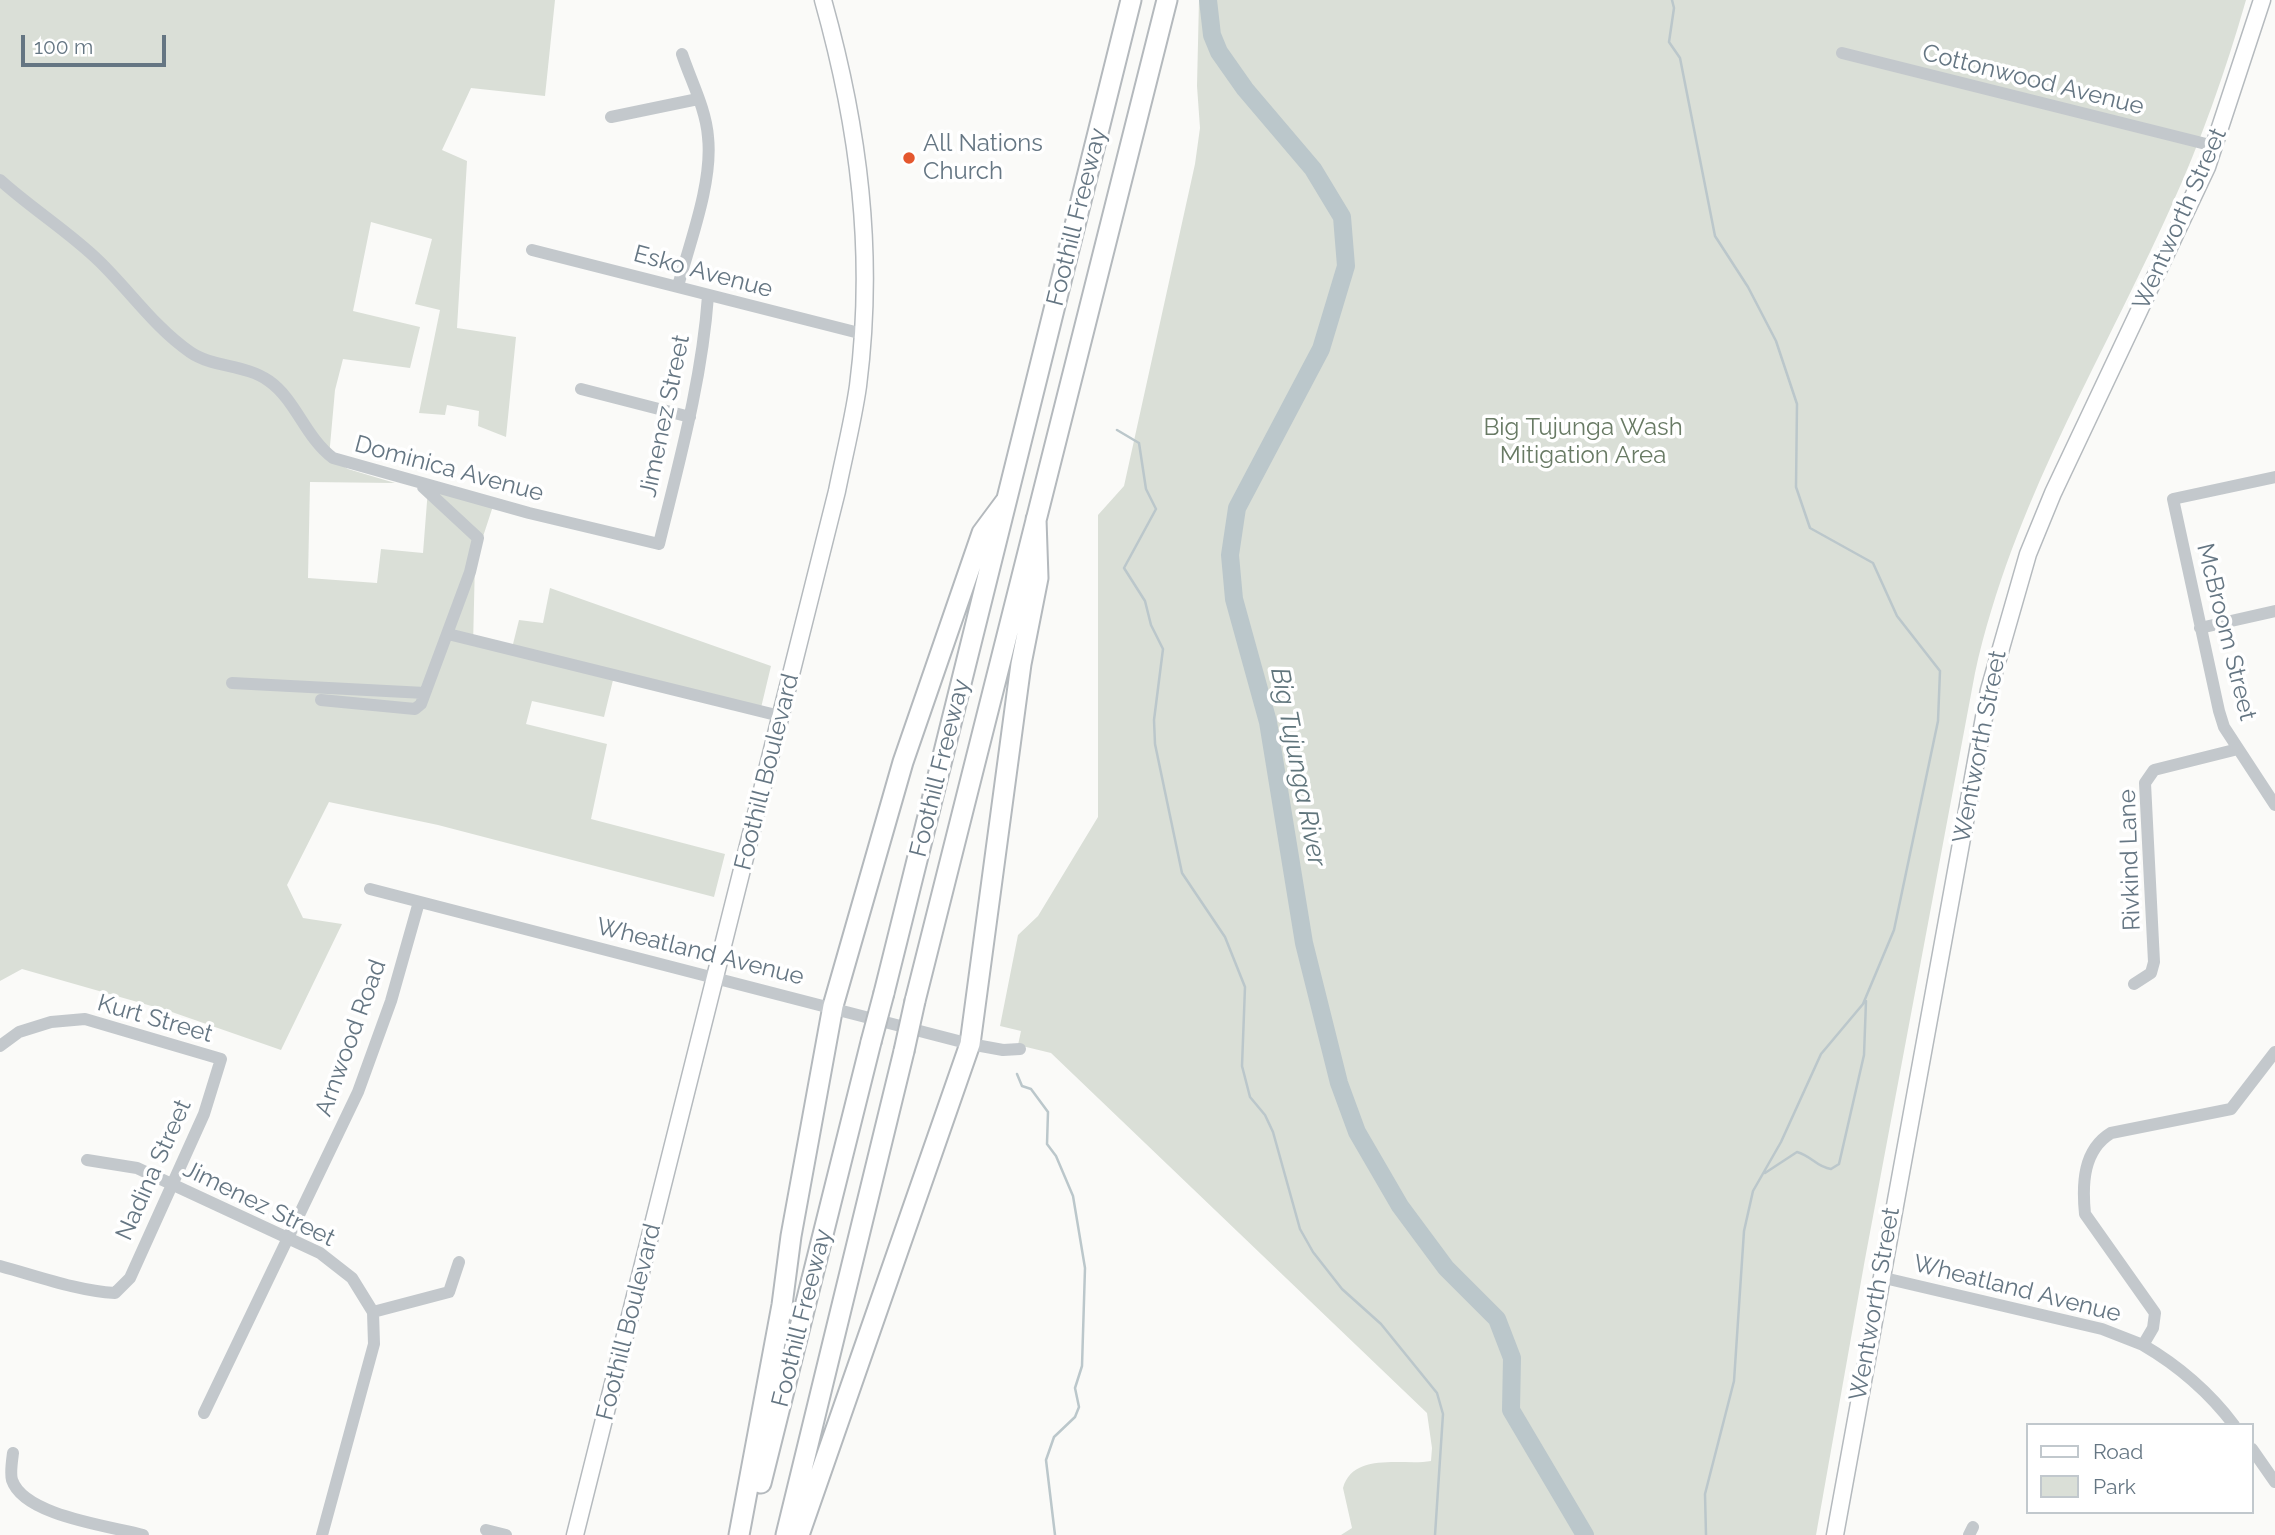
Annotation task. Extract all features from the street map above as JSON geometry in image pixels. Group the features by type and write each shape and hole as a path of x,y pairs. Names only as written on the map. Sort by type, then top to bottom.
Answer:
{"highway":[{"name":"Foothill Freeway","path":"748,1535 1131,0"},
{"name":"Foothill Freeway","path":"786,1535 915,1001 1167,0"},
{"path":"739,1535 782,1305 791,1236 832,1006 903,762 982,533 1005,502"},
{"path":"799,1535 970,1044 1021,664 1038,578 1036,519"}],"main road":[{"name":"Foothill Boulevard","path":"575,1535 840,477 858,386 863,334 865,249 860,172 845,76 823,0"},
{"name":"Wentworth Street","path":"1835,1535 1987,703 2005,630 2028,554 2053,493 2147,298 2214,146 2262,0"}],"street":[{"name":"Cottonwood Avenue","path":"1842,53 2214,146"},
{"path":"678,286 708,167 707,128 682,54"},
{"path":"611,117 698,99"},
{"name":"Dominica Avenue","path":"0,180 82,244 189,352 253,371 271,382 286,397 321,449 333,458 421,484 659,544"},
{"name":"Esko Avenue","path":"532,250 863,334"},
{"name":"Jimenez Street","path":"659,544 690,417 705,333 708,296"},
{"path":"581,389 690,417"},
{"name":"McBroom Street","path":"2275,477 2174,499 2219,711 2238,749 2275,805"},
{"path":"321,700 415,709 425,693 449,634 470,572 478,538 421,484"},
{"path":"2200,628 2275,611"},
{"path":"449,634 780,716"},
{"path":"232,684 425,693"},
{"name":"Rivkind Lane","path":"2134,984 2151,973 2154,962 2145,783 2154,770 2238,749"},
{"name":"Wheatland Avenue","path":"370,889 832,1006 970,1044 1003,1050 1020,1049"},
{"name":"Arnwood Road","path":"204,1413 358,1092 391,1001 419,902"},
{"name":"Kurt Street","path":"0,1046 19,1032 41,1025 85,1019 222,1059"},
{"path":"2232,1423 2203,1389 2166,1358 2143,1345 2153,1328 2155,1313 2085,1214 2084,1196 2092,1148 2111,1133 2231,1109 2275,1052"},
{"name":"Nadina Street","path":"0,1266 54,1279 86,1291 115,1293 130,1278 204,1114 222,1059"},
{"name":"Jimenez Street","path":"87,1160 137,1168 320,1252 352,1278 373,1312"},
{"path":"322,1535 374,1343 373,1312 449,1292 459,1262"},
{"name":"Wheatland Avenue","path":"1880,1277 2102,1329 2143,1345"},
{"path":"2254,1452 2275,1482"},
{"path":"13,1454 11,1479 22,1498 49,1511 143,1535"},
{"path":"486,1530 506,1535"}],"green space":[{"path":"0,0 555,0 545,96 471,88 442,150 467,161 457,328 516,337 506,437 478,426 479,411 447,405 445,415 419,413 440,310 415,304 432,239 371,222 353,311 420,327 410,368 343,359 335,390 329,457 348,469 395,483 310,482 308,578 377,583 381,549 423,553 428,489 494,503 475,561 473,646 512,648 519,620 543,623 550,588 771,666 760,712 614,676 604,717 532,701 526,724 607,744 591,819 725,854 714,897 438,825 329,802 287,885 303,918 342,924 281,1050 169,1011 22,969 0,981"},
{"name":"Big Tujunga Wash Mitigation Area","path":"1199,0 2246,0 2221,80 2192,158 2143,267 2060,436 2012,551 1991,611 1975,673 1816,1535 1341,1535 1352,1528 1343,1488 1349,1476 1357,1469 1381,1462 1431,1461 1427,1413 1051,1053 1018,1045 1021,1031 1000,1026 1018,935 1038,916 1098,817 1098,515 1124,486 1195,164 1200,128 1197,86"}],"waterway":[{"name":"Big Tujunga River","path":"1208,0 1212,35 1219,52 1245,89 1313,169 1342,217 1346,266 1321,349 1237,508 1230,555 1234,599 1268,722 1304,943 1339,1083 1357,1132 1400,1206 1446,1268 1497,1319 1512,1358 1511,1410 1585,1535"},
{"path":"1672,0 1674,8 1669,42 1680,58 1715,236 1748,287 1776,341 1797,404 1796,487 1810,528 1873,563 1897,616 1940,671 1938,721 1894,930 1863,1004 1821,1054 1781,1142 1753,1191 1744,1231 1734,1381 1705,1494 1706,1535"},
{"path":"1117,430 1139,443 1146,489 1156,509 1124,568 1145,601 1151,625 1163,649 1154,720 1155,744 1182,873 1225,937 1245,987 1242,1066 1250,1097 1265,1115 1273,1132 1300,1229 1313,1252 1342,1289 1381,1324 1437,1393 1443,1414 1435,1535"},
{"path":"1765,1173 1797,1152 1826,1168 1831,1169 1839,1164 1864,1055 1866,1001"},
{"path":"1017,1074 1022,1086 1031,1089 1048,1112 1047,1144 1056,1156 1073,1196 1085,1268 1082,1366 1075,1388 1079,1407 1075,1417 1054,1437 1046,1460 1055,1535"}],"place":[{"name":"All Nations Church","path":"909,158"}]}
